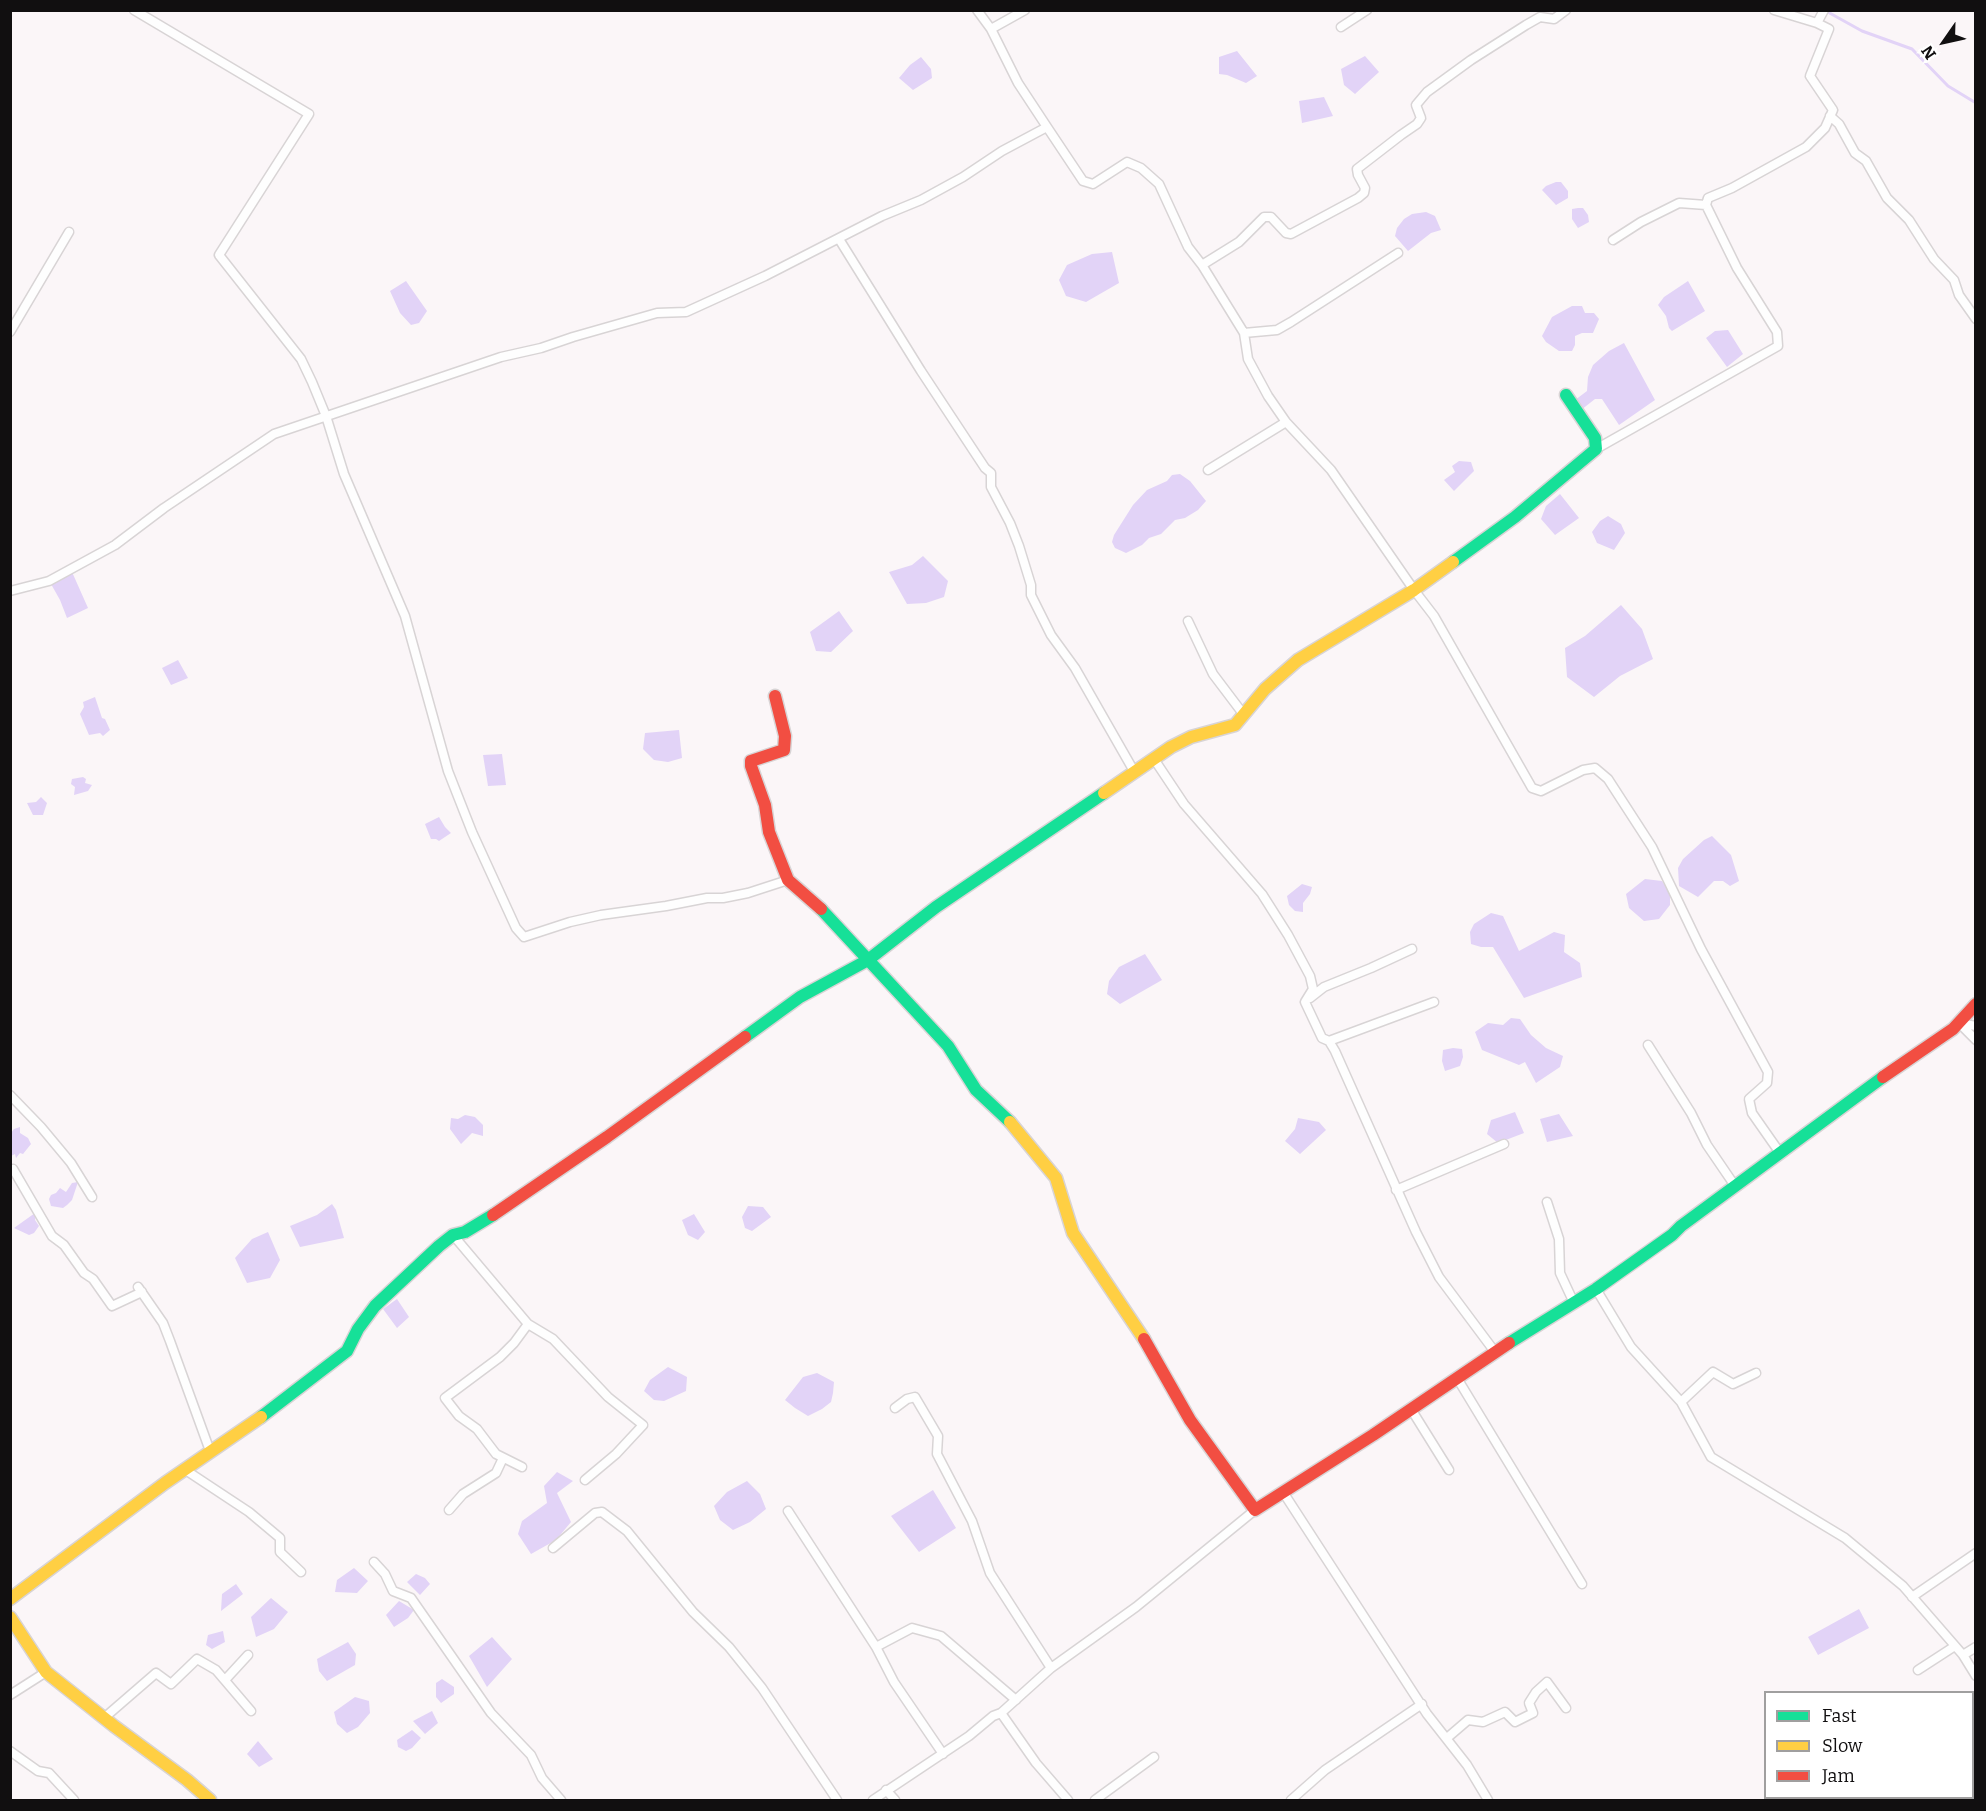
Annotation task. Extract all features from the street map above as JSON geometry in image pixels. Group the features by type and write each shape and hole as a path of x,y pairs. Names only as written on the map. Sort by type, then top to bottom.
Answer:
{"street":[{"path":"134,10 309,114 219,255 301,359 326,416 344,474 405,616 448,771 498,892 516,928 524,937 601,915 706,898 723,898 748,893 788,880"},
{"path":"977,10 991,29 1018,83 1083,181 1093,184 1127,162 1142,168 1159,184 1188,247 1202,265 1244,333 1248,359 1268,396 1286,422 1331,470 1434,616 1532,788 1541,791 1583,770 1595,768 1608,779 1652,847 1701,949 1768,1072 1767,1083 1749,1099 1752,1113 1779,1153"},
{"path":"991,29 1025,10"},
{"path":"1341,27 1367,10"},
{"path":"1202,265 1239,242 1264,217 1271,217 1286,233 1291,234 1358,198 1364,193 1365,188 1357,169 1417,124 1421,118 1416,105 1427,92 1526,24 1540,17 1554,19 1566,10"},
{"path":"10,1599 210,1451 269,1411 347,1351 358,1329 375,1306 453,1235 465,1232 478,1224 607,1137 800,997 868,960 936,907 1171,747 1191,737 1235,725 1266,689 1298,660 1446,569 1515,517 1596,449 1778,346 1777,332 1737,268 1706,205 1708,198 1732,188 1806,147 1825,128 1833,110 1810,76 1829,29 1774,10"},
{"path":"1817,23 1824,10"},
{"path":"1830,116 1839,124 1855,153 1866,161 1887,198 1909,220 1934,259 1954,280 1959,295 1976,319"},
{"path":"10,591 49,581 106,550 274,434 501,357 541,348 657,313 686,312 882,216 921,200 1047,127"},
{"path":"1613,240 1641,222 1679,203 1706,205"},
{"path":"10,332 69,232"},
{"path":"839,239 921,371 985,468 991,473 991,487 1019,546 1031,585 1031,595 1051,635 1075,669 1135,773"},
{"path":"1244,333 1277,330 1398,253"},
{"path":"1566,395 1595,438 1596,449"},
{"path":"1208,470 1286,422"},
{"path":"1188,621 1213,674 1244,715"},
{"path":"775,696 785,736 784,750 751,761 751,766 765,805 769,832 788,880 820,908 948,1046 976,1090 1008,1120 1056,1178 1073,1233 1135,1323 1190,1420 1255,1510"},
{"path":"1154,759 1184,804 1262,894 1288,935 1310,976 1313,989 1305,1002"},
{"path":"1305,1002 1324,987 1412,949"},
{"path":"1305,1002 1322,1038 1329,1041 1396,1190 1439,1277 1495,1353"},
{"path":"1329,1041 1434,1002"},
{"path":"873,1800 943,1754 993,1716 1001,1713 1051,1668 1136,1607 1255,1510 1596,1289 1886,1074 1953,1029 1976,1004"},
{"path":"1959,1023 1976,1026"},
{"path":"1959,1023 1976,1040"},
{"path":"1648,1045 1707,1145 1735,1186"},
{"path":"10,1095 71,1163 92,1197"},
{"path":"1396,1190 1504,1144"},
{"path":"13,1169 52,1236 64,1245 84,1273 93,1278 112,1306 140,1289 163,1323 210,1451"},
{"path":"1547,1202 1559,1239 1560,1273 1575,1303"},
{"path":"453,1235 528,1324 553,1339 608,1397 642,1425 616,1454 585,1480"},
{"path":"1596,1289 1631,1347 1681,1402 1711,1457 1845,1538 1903,1586 1963,1655 1976,1676"},
{"path":"522,1467 496,1454 477,1429 459,1416 445,1398 500,1357 528,1324"},
{"path":"1681,1402 1713,1372 1733,1384 1756,1373"},
{"path":"1457,1378 1582,1584"},
{"path":"895,1408 907,1399 915,1397 938,1436 937,1455 972,1521 990,1573 1051,1668"},
{"path":"1411,1409 1449,1470"},
{"path":"449,1510 463,1494 496,1473 503,1458"},
{"path":"184,1470 249,1512 280,1538 280,1552 301,1572"},
{"path":"1283,1492 1427,1714 1467,1765 1488,1800"},
{"path":"788,1511 876,1647 894,1682 943,1754"},
{"path":"553,1548 595,1513 602,1512 627,1531 693,1612 729,1647 762,1688 837,1800"},
{"path":"1912,1597 1976,1553"},
{"path":"374,1562 385,1574 393,1591 411,1598 490,1713 531,1755 542,1778 561,1800"},
{"path":"10,1617 46,1672 210,1800"},
{"path":"876,1647 912,1628 941,1636 1016,1700"},
{"path":"1918,1670 1955,1646"},
{"path":"1963,1655 1976,1647"},
{"path":"225,1680 248,1655"},
{"path":"104,1718 156,1673 171,1684 197,1659 216,1670 252,1711"},
{"path":"10,1695 46,1672"},
{"path":"1447,1738 1468,1720 1483,1722 1505,1712 1515,1722 1533,1713 1529,1703 1536,1692 1547,1682 1566,1708"},
{"path":"1291,1800 1324,1770 1422,1704"},
{"path":"1001,1713 1036,1763 1068,1800"},
{"path":"10,1751 38,1771 49,1773 74,1800"},
{"path":"1095,1800 1154,1757"},
{"path":"886,1790 895,1800"}],"shaded area":[{"path":"1237,51 1257,76 1246,83 1219,74 1219,57"},
{"path":"1365,56 1379,72 1355,94 1344,85 1341,69"},
{"path":"921,57 931,69 932,78 913,90 899,78 910,65"},
{"path":"1324,97 1333,116 1302,123 1299,101"},
{"path":"1556,182 1561,182 1568,191 1568,198 1556,205 1542,190"},
{"path":"1583,208 1588,215 1589,222 1578,228 1572,219 1572,209"},
{"path":"1426,212 1435,216 1441,230 1431,233 1408,251 1395,236 1397,228 1404,219 1412,214"},
{"path":"1112,252 1119,283 1086,302 1066,296 1059,280 1067,265 1092,254"},
{"path":"406,281 427,311 419,323 411,325 400,313 390,291"},
{"path":"1688,281 1705,311 1672,331 1666,316 1658,305 1664,297"},
{"path":"1572,306 1582,306 1585,313 1594,313 1599,319 1593,333 1582,333 1575,336 1572,351 1559,351 1546,342 1542,336 1552,317"},
{"path":"1728,330 1743,354 1727,367 1706,338 1715,331"},
{"path":"1624,343 1655,400 1619,425 1602,399 1595,399 1581,410 1575,400 1587,391 1588,377 1593,365 1609,351"},
{"path":"1459,461 1471,462 1474,471 1454,491 1444,480 1455,472 1452,466"},
{"path":"1180,474 1190,481 1206,501 1198,510 1185,518 1175,520 1161,534 1149,538 1142,545 1126,553 1115,548 1112,542 1114,535 1133,505 1147,490 1167,481 1172,475"},
{"path":"1560,494 1579,518 1555,535 1541,519 1546,506"},
{"path":"1608,516 1621,524 1625,533 1614,550 1597,543 1592,532 1600,521"},
{"path":"923,556 948,581 944,597 926,603 907,604 889,572 912,565"},
{"path":"72,572 88,608 67,618 51,584"},
{"path":"1621,605 1642,629 1653,659 1620,676 1594,697 1567,677 1565,648 1585,636"},
{"path":"839,611 853,631 831,652 816,651 810,632"},
{"path":"178,660 188,678 171,685 162,668"},
{"path":"95,697 102,718 105,719 110,730 103,736 100,733 89,735 80,714 84,707 83,702"},
{"path":"679,730 682,758 668,762 654,760 643,749 645,733"},
{"path":"502,754 506,785 488,786 483,755"},
{"path":"83,777 86,779 85,783 92,785 88,791 74,795 75,787 71,784 72,779"},
{"path":"41,797 47,803 43,815 33,815 27,803 36,802"},
{"path":"439,817 451,833 439,841 431,839 425,824"},
{"path":"1712,836 1731,855 1739,881 1730,886 1723,881 1714,881 1698,897 1679,886 1678,868 1683,859 1704,840"},
{"path":"1645,879 1662,881 1670,893 1670,905 1659,919 1644,921 1629,908 1626,894"},
{"path":"1302,884 1312,887 1303,903 1303,912 1295,911 1289,905 1287,896"},
{"path":"1491,913 1503,916 1519,951 1554,932 1565,935 1564,952 1580,963 1582,977 1524,998 1493,947 1471,944 1470,932 1474,924"},
{"path":"1145,954 1162,980 1120,1004 1107,994 1109,981 1119,967"},
{"path":"1511,1018 1520,1019 1531,1035 1546,1048 1563,1056 1560,1067 1536,1083 1525,1062 1519,1065 1482,1050 1475,1032 1488,1023 1503,1025"},
{"path":"1462,1049 1463,1057 1460,1066 1445,1071 1442,1061 1443,1050"},
{"path":"1515,1112 1524,1133 1498,1143 1487,1134 1491,1120"},
{"path":"1559,1114 1573,1136 1547,1142 1540,1119"},
{"path":"465,1115 475,1117 483,1125 483,1136 472,1133 461,1144 450,1129 451,1118 458,1119"},
{"path":"1298,1118 1319,1122 1326,1130 1300,1154 1285,1141 1295,1129"},
{"path":"20,1127 20,1133 28,1138 31,1144 23,1154 20,1153 16,1158 15,1154 11,1156 11,1133"},
{"path":"78,1182 72,1200 67,1205 63,1208 51,1206 49,1199 51,1195 60,1188 66,1192 72,1183"},
{"path":"332,1204 344,1238 300,1247 290,1226 317,1215"},
{"path":"748,1206 763,1207 771,1217 752,1231 745,1228 742,1217"},
{"path":"35,1213 35,1220 39,1226 34,1233 29,1235 14,1228"},
{"path":"694,1214 705,1232 698,1240 688,1235 682,1220"},
{"path":"268,1232 280,1260 270,1278 247,1283 235,1258 252,1239"},
{"path":"397,1299 409,1317 397,1328 383,1309"},
{"path":"668,1367 687,1377 686,1391 664,1401 654,1400 644,1391 650,1380"},
{"path":"817,1373 834,1382 833,1393 831,1402 808,1416 785,1400 803,1377"},
{"path":"557,1472 573,1481 557,1493 571,1522 556,1540 531,1554 518,1534 522,1521 547,1503 544,1486"},
{"path":"747,1481 760,1494 766,1509 750,1522 733,1530 720,1520 714,1506 727,1492"},
{"path":"933,1490 956,1528 919,1552 891,1516"},
{"path":"354,1568 368,1581 357,1593 335,1592 337,1580"},
{"path":"416,1574 425,1578 430,1584 420,1595 407,1582"},
{"path":"236,1584 243,1594 221,1611 222,1594"},
{"path":"271,1598 288,1612 274,1629 256,1637 251,1617"},
{"path":"399,1601 414,1610 408,1618 394,1627 386,1615"},
{"path":"1859,1609 1869,1628 1818,1655 1808,1637"},
{"path":"223,1631 225,1642 212,1649 206,1645 208,1635"},
{"path":"492,1637 512,1659 487,1687 469,1656"},
{"path":"348,1642 356,1654 355,1665 327,1681 319,1671 317,1659"},
{"path":"442,1679 454,1687 454,1694 441,1703 436,1697 436,1683"},
{"path":"355,1697 369,1701 370,1713 358,1727 347,1733 337,1724 334,1712"},
{"path":"432,1711 438,1723 425,1734 413,1721"},
{"path":"412,1730 421,1738 406,1751 398,1747 397,1740"},
{"path":"258,1741 273,1759 259,1767 247,1754"}],"waterway":[{"path":"1826,11 1862,31 1912,49 1948,86 1976,103"}],"traffic: fast":[{"path":"1453,562 1515,517 1596,449 1595,438 1566,395"},
{"path":"745,1037 800,997 868,960 936,907 1104,793"},
{"path":"821,909 948,1046 976,1090 1010,1122"},
{"path":"1509,1343 1596,1289 1672,1235 1681,1226 1883,1077"},
{"path":"261,1417 347,1351 358,1329 375,1306 439,1246 453,1235 465,1232 493,1215"}],"traffic: slow":[{"path":"1104,793 1171,747 1191,737 1235,725 1265,689 1298,660 1414,590 1453,562"},
{"path":"1010,1122 1056,1178 1073,1233 1144,1339"},
{"path":"10,1599 165,1483 261,1417"},
{"path":"10,1617 46,1672 210,1800"}],"traffic: jam":[{"path":"775,696 785,736 784,750 751,761 751,766 765,805 769,832 788,880 821,909"},
{"path":"1883,1077 1953,1029 1976,1004"},
{"path":"493,1215 607,1137 745,1037"},
{"path":"1144,1339 1190,1420 1255,1510 1373,1435 1509,1343"}]}
